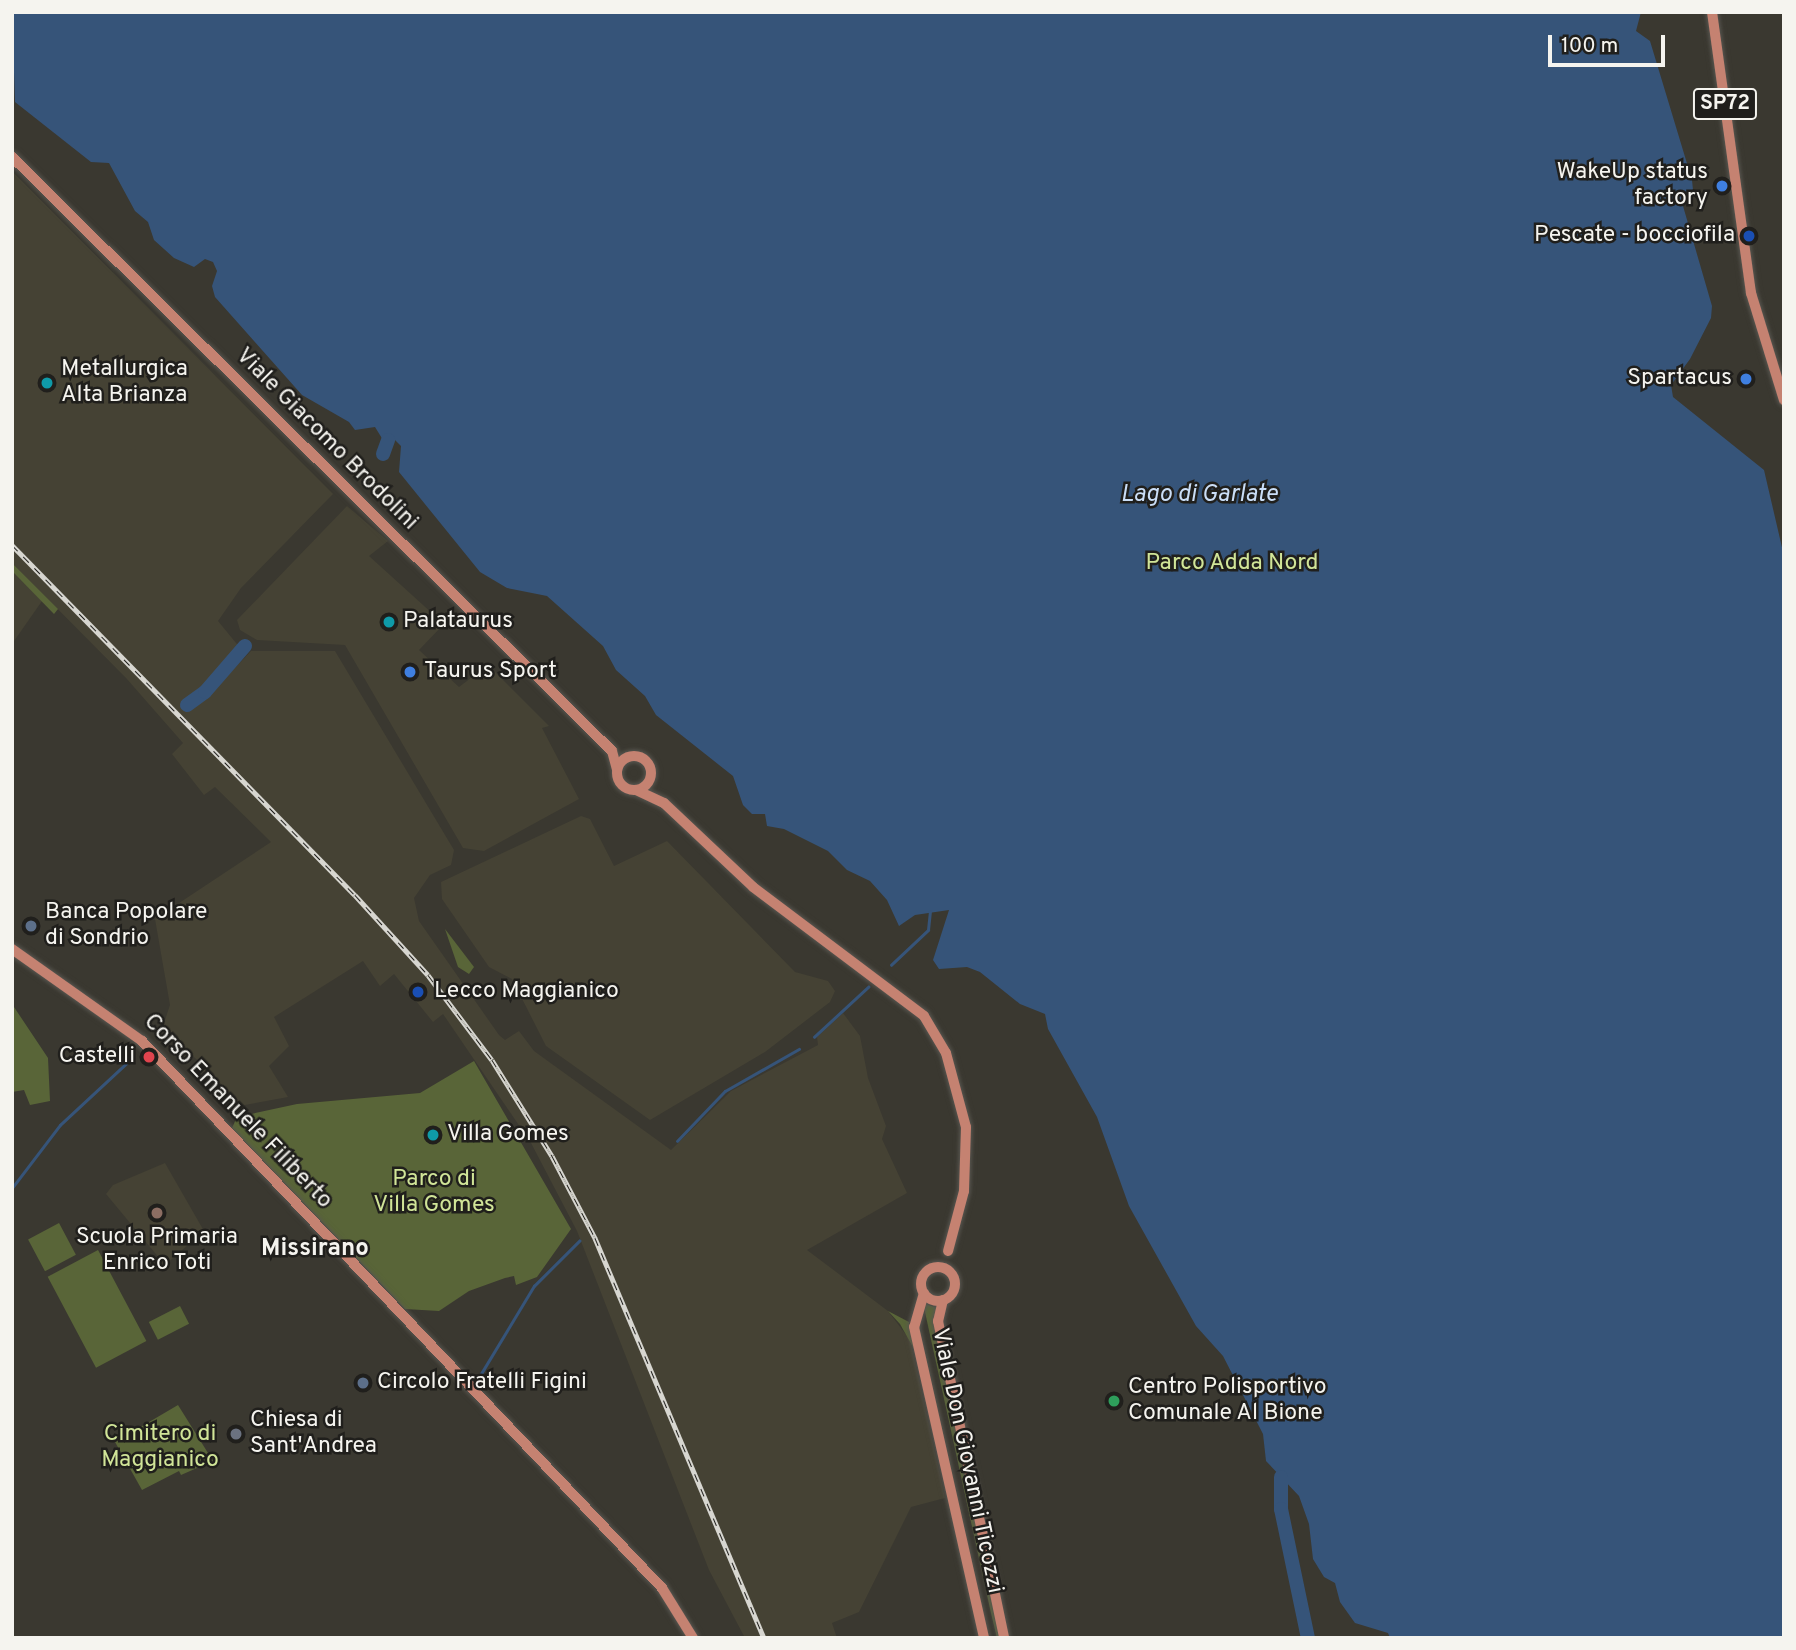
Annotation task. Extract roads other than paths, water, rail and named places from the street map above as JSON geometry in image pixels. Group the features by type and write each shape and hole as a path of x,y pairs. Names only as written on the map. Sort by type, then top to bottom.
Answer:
{"main road":[{"name":"SP72","path":"1712,12 1751,293 1784,400"},
{"name":"Viale Giacomo Brodolini","path":"12,157 612,751"},
{"path":"664,803 644,759 612,751 620,784 664,803 753,887 924,1016 946,1053 966,1127 964,1191 948,1251 953,1278 952,1294 943,1300 924,1293 922,1280 948,1251"},
{"path":"617,770 632,756"},
{"path":"636,790 646,785 651,775"},
{"name":"Corso Emanuele Filiberto","path":"12,949 142,1041 662,1588 693,1638"},
{"path":"932,1269 942,1268 953,1278"},
{"name":"Viale Don Giovanni Ticozzi","path":"924,1293 915,1327 984,1638"},
{"name":"Viale Don Giovanni Ticozzi","path":"943,1300 938,1321 1004,1638"}],"water":[{"name":"Lago di Garlate","path":"12,12 1641,12 1636,31 1650,41 1692,180 1693,190 1683,206 1712,306 1711,318 1690,359 1671,385 1673,397 1764,470 1784,556 1784,1638 1390,1638 1388,1633 1355,1623 1340,1602 1335,1583 1324,1577 1313,1559 1309,1524 1299,1496 1266,1461 1263,1434 1223,1356 1196,1326 1129,1206 1097,1117 1048,1029 1045,1014 1020,1004 980,972 967,967 939,969 933,960 949,910 915,915 899,926 887,900 870,881 847,870 828,851 784,829 767,826 765,814 752,814 743,805 733,776 656,715 645,696 616,670 603,646 547,596 507,588 480,572 399,472 401,446 395,440 383,440 375,427 355,430 349,422 302,395 215,297 212,286 217,271 213,262 205,259 194,267 174,258 154,240 148,222 135,211 109,163 91,162 15,102"}],"waterway":[{"path":"383,454 388,440"},
{"path":"187,705 205,692 245,646"},
{"path":"891,965 928,930 930,912"},
{"path":"814,1037 868,987"},
{"path":"677,1141 725,1091 799,1049"},
{"path":"12,1188 60,1125 132,1058"},
{"path":"476,1382 534,1286 579,1241"},
{"path":"1281,1477 1281,1509 1308,1638"}],"railway":[{"path":"12,545 355,895 428,975 492,1060 552,1156 595,1238 764,1638"}],"place":[{"name":"WakeUp status factory","path":"1722,186"},
{"name":"Pescate - bocciofila","path":"1749,236"},
{"name":"Spartacus","path":"1746,379"},
{"name":"Metallurgica Alta Brianza","path":"47,383"},
{"name":"Palataurus","path":"389,622"},
{"name":"Taurus Sport","path":"410,672"},
{"name":"Banca Popolare di Sondrio","path":"31,926"},
{"name":"Lecco Maggianico","path":"418,992"},
{"name":"Castelli","path":"149,1057"},
{"name":"Villa Gomes","path":"433,1135"},
{"name":"Scuola Primaria Enrico Toti","path":"157,1213"},
{"name":"Circolo Fratelli Figini","path":"363,1383"},
{"name":"Centro Polisportivo Comunale Al Bione","path":"1114,1401"},
{"name":"Chiesa di Sant'Andrea","path":"236,1434"}],"district":[{"name":"Missirano","path":"315,1250"}],"park label":[{"name":"Parco Adda Nord","path":"1232,564"},
{"name":"Parco di Villa Gomes","path":"434,1193"},
{"name":"Cimitero di Maggianico","path":"160,1448"}]}
